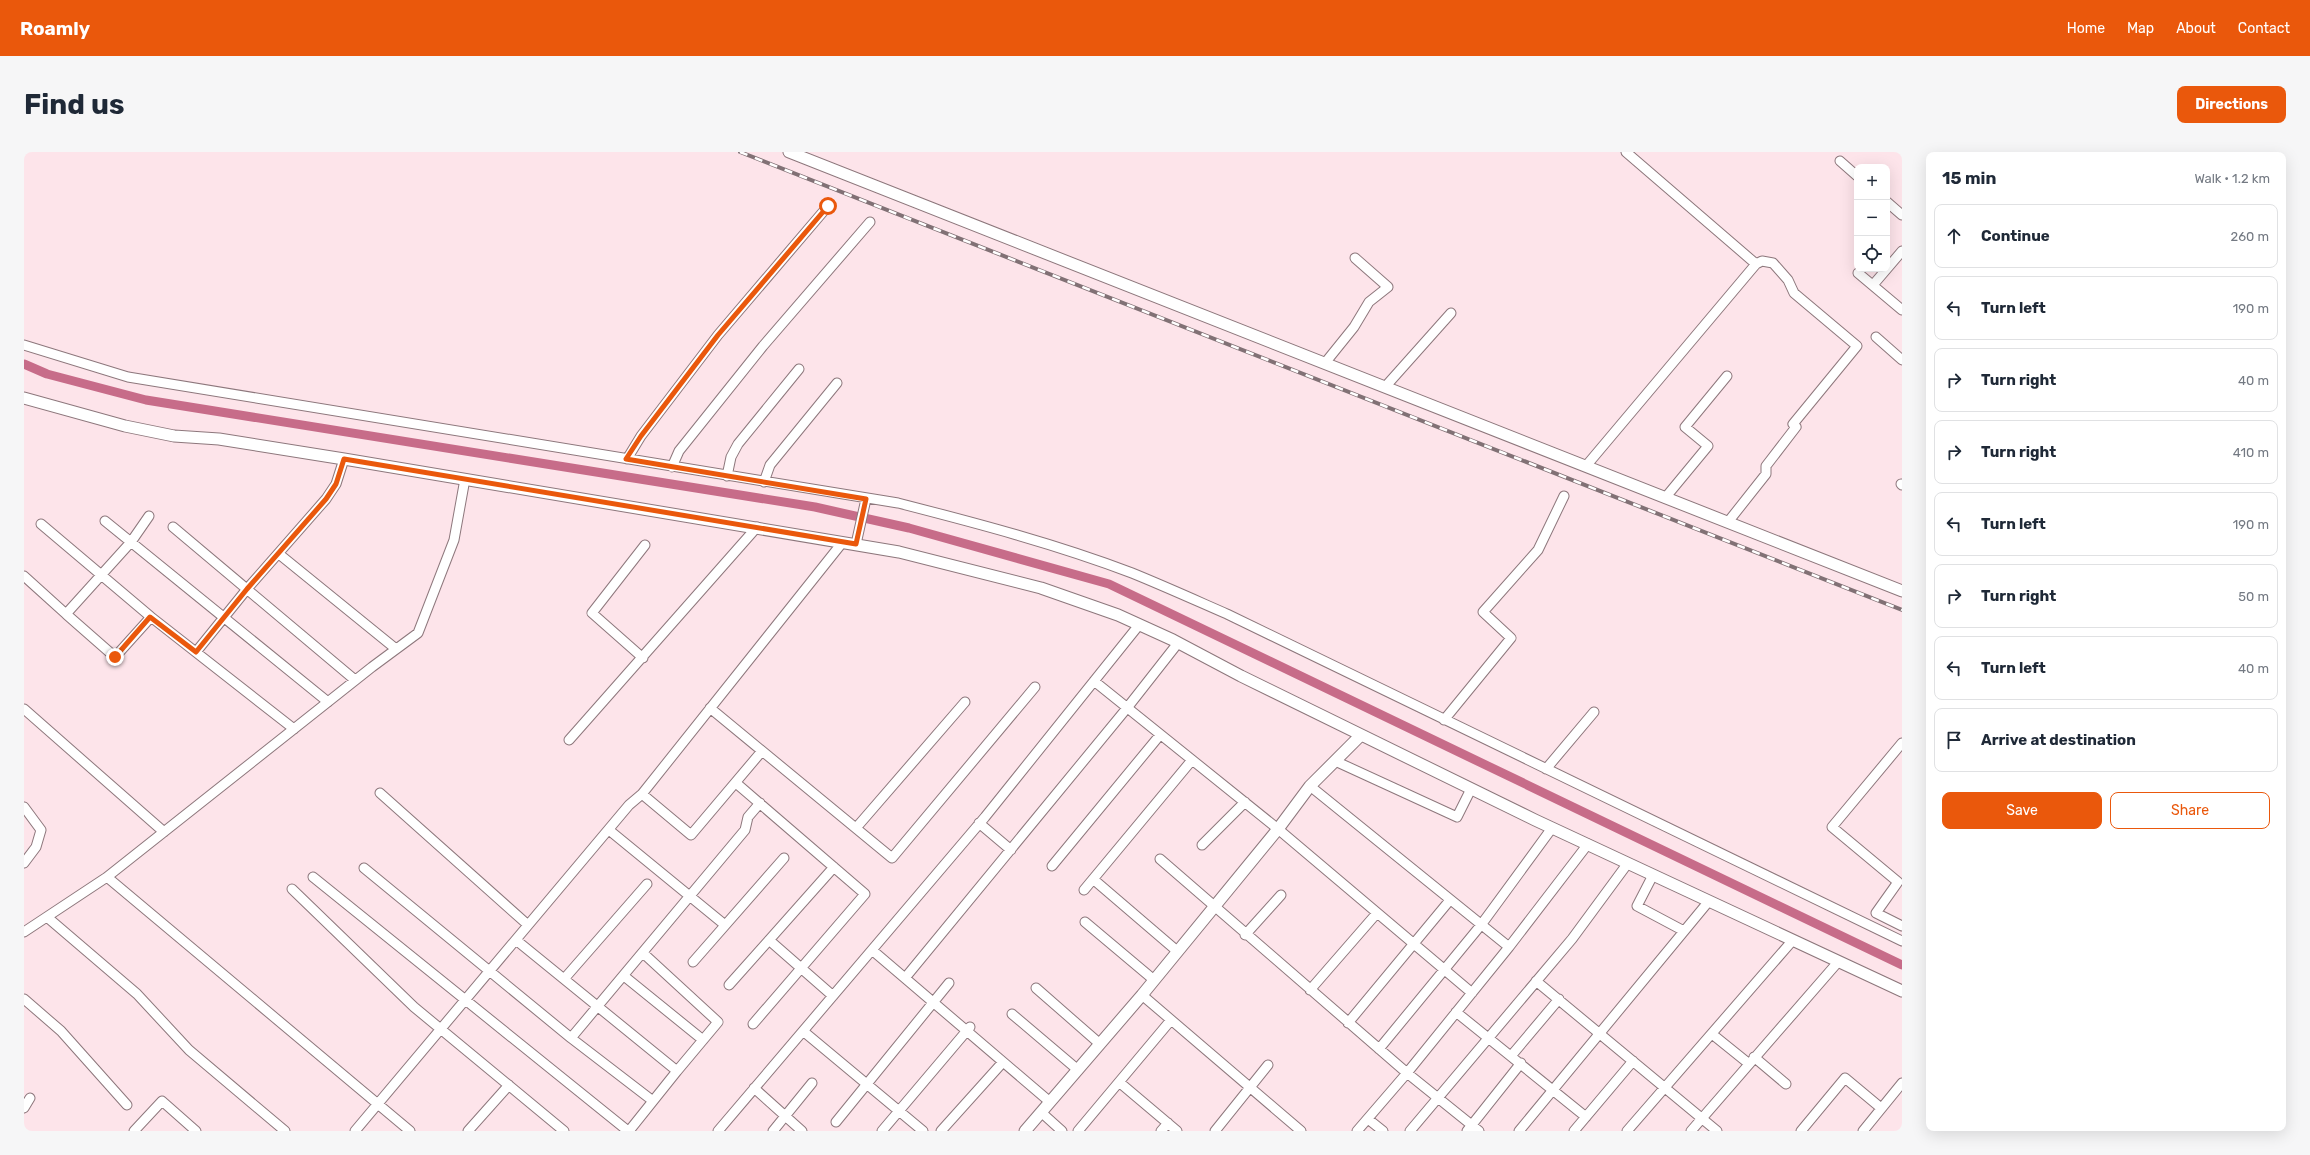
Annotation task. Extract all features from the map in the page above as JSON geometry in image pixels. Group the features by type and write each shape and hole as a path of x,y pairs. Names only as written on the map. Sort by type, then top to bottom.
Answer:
{"street":[{"path":"789,152 1902,591"},
{"path":"1626,152 1756,264"},
{"path":"1840,161 1854,173"},
{"path":"1890,205 1902,215"},
{"path":"626,459 641,436 705,352 828,206"},
{"path":"672,467 683,446 763,346 870,222"},
{"path":"1873,285 1902,251"},
{"path":"1325,363 1354,327 1369,302 1388,287 1355,258"},
{"path":"1586,466 1756,264 1762,261 1773,263 1788,280 1794,293 1857,346 1793,424 1796,427 1766,466 1766,474 1728,522"},
{"path":"1858,273 1902,310"},
{"path":"1385,387 1451,313"},
{"path":"1876,337 1902,360"},
{"path":"24,345 128,377 764,482 866,501 898,503 987,526 1131,573 1227,614 1902,941"},
{"path":"727,476 731,457 738,444 799,369"},
{"path":"1665,498 1708,446 1685,427 1727,376"},
{"path":"764,482 770,465 837,383"},
{"path":"24,398 125,426 174,436 219,439 344,459 757,527 842,543 857,539 1041,588 1118,615 1178,643 1241,676 1552,828 1902,991"},
{"path":"196,652 247,589 326,499 336,484 344,459"},
{"path":"24,932 107,877 355,680 418,633 454,540 465,479"},
{"path":"1444,720 1511,638 1483,612 1538,550 1564,496"},
{"path":"857,539 866,501"},
{"path":"66,614 131,542 149,516"},
{"path":"105,522 328,702"},
{"path":"41,524 150,617 294,729"},
{"path":"173,527 355,680"},
{"path":"569,740 643,658 757,527"},
{"path":"355,1131 608,830 642,794 842,543"},
{"path":"643,658 592,613 645,545"},
{"path":"279,554 396,649"},
{"path":"24,576 115,657 150,617"},
{"path":"718,1131 979,823 1139,625"},
{"path":"905,978 1127,708 1178,643"},
{"path":"1094,681 1278,829 1472,993"},
{"path":"710,708 892,858 1035,687"},
{"path":"856,828 966,702"},
{"path":"24,709 164,832"},
{"path":"1546,769 1594,712"},
{"path":"1052,866 1160,735"},
{"path":"1025,1131 1142,995 1278,829 1310,786 1361,735"},
{"path":"1902,743 1832,827 1898,882 1876,913 1902,926"},
{"path":"642,794 690,835 762,751"},
{"path":"1084,890 1192,760"},
{"path":"1335,761 1457,817 1471,789"},
{"path":"736,783 865,894 753,1024"},
{"path":"1310,786 1509,947"},
{"path":"380,793 528,925"},
{"path":"1202,845 1245,802"},
{"path":"571,1038 745,830 748,817 760,803"},
{"path":"24,807 41,830 36,847 24,862"},
{"path":"979,823 1011,850"},
{"path":"1379,1049 1481,925 1552,828"},
{"path":"608,830 725,926"},
{"path":"1357,1131 1407,1073 1472,993 1588,844"},
{"path":"693,962 784,858"},
{"path":"1160,859 1348,1023 1437,1097 1472,1129 1521,1064"},
{"path":"1410,1131 1437,1097 1572,939 1628,863"},
{"path":"730,985 834,867"},
{"path":"364,868 571,1038 653,1101"},
{"path":"1653,875 1637,906 1684,931"},
{"path":"107,877 410,1131"},
{"path":"313,877 628,1131 718,1022 643,953"},
{"path":"1093,878 1177,952"},
{"path":"564,979 647,884"},
{"path":"292,889 414,1007 564,1131"},
{"path":"1245,934 1281,895"},
{"path":"1348,1023 1450,900"},
{"path":"1519,1131 1709,901"},
{"path":"1310,990 1377,913"},
{"path":"47,916 137,994 189,1050 285,1131"},
{"path":"1085,922 1154,980"},
{"path":"516,940 677,1071"},
{"path":"769,940 833,996"},
{"path":"1627,1131 1664,1086 1712,1034 1793,940"},
{"path":"872,950 933,1002 968,1029 1003,1062 1050,1102"},
{"path":"1691,1131 1751,1060 1838,962"},
{"path":"624,976 703,1040"},
{"path":"1536,981 1717,1131"},
{"path":"836,1122 949,983"},
{"path":"1036,988 1100,1044"},
{"path":"1142,995 1301,1131"},
{"path":"24,999 61,1031 127,1105"},
{"path":"1511,1056 1559,1000"},
{"path":"1456,1012 1586,1117"},
{"path":"1012,1014 1078,1070"},
{"path":"1078,1131 1171,1020"},
{"path":"882,1131 968,1029"},
{"path":"803,1031 923,1131"},
{"path":"1712,1034 1786,1084"},
{"path":"1574,1131 1633,1061"},
{"path":"942,1131 1003,1062"},
{"path":"1215,1131 1268,1065"},
{"path":"1801,1131 1845,1078 1881,1108"},
{"path":"1119,1082 1177,1131"},
{"path":"773,1131 812,1083"},
{"path":"1862,1131 1902,1083"},
{"path":"468,1131 508,1085"},
{"path":"754,1088 802,1131"},
{"path":"24,1108 30,1098"},
{"path":"134,1131 162,1101 196,1131"},
{"path":"1042,1113 1062,1131"},
{"path":"1368,1119 1383,1131"},
{"path":"1161,1131 1168,1123"}],"waterway":[{"path":"24,364 47,374 146,400 815,507 909,528 1109,584 1902,965"}],"railway":[{"path":"740,152 1902,610"}],"route":[{"path":"115,657 150,617 196,652 247,589 326,499 336,484 344,459 757,527 842,543 856,544 866,499 626,459 670,396 718,335 828,206"}]}
